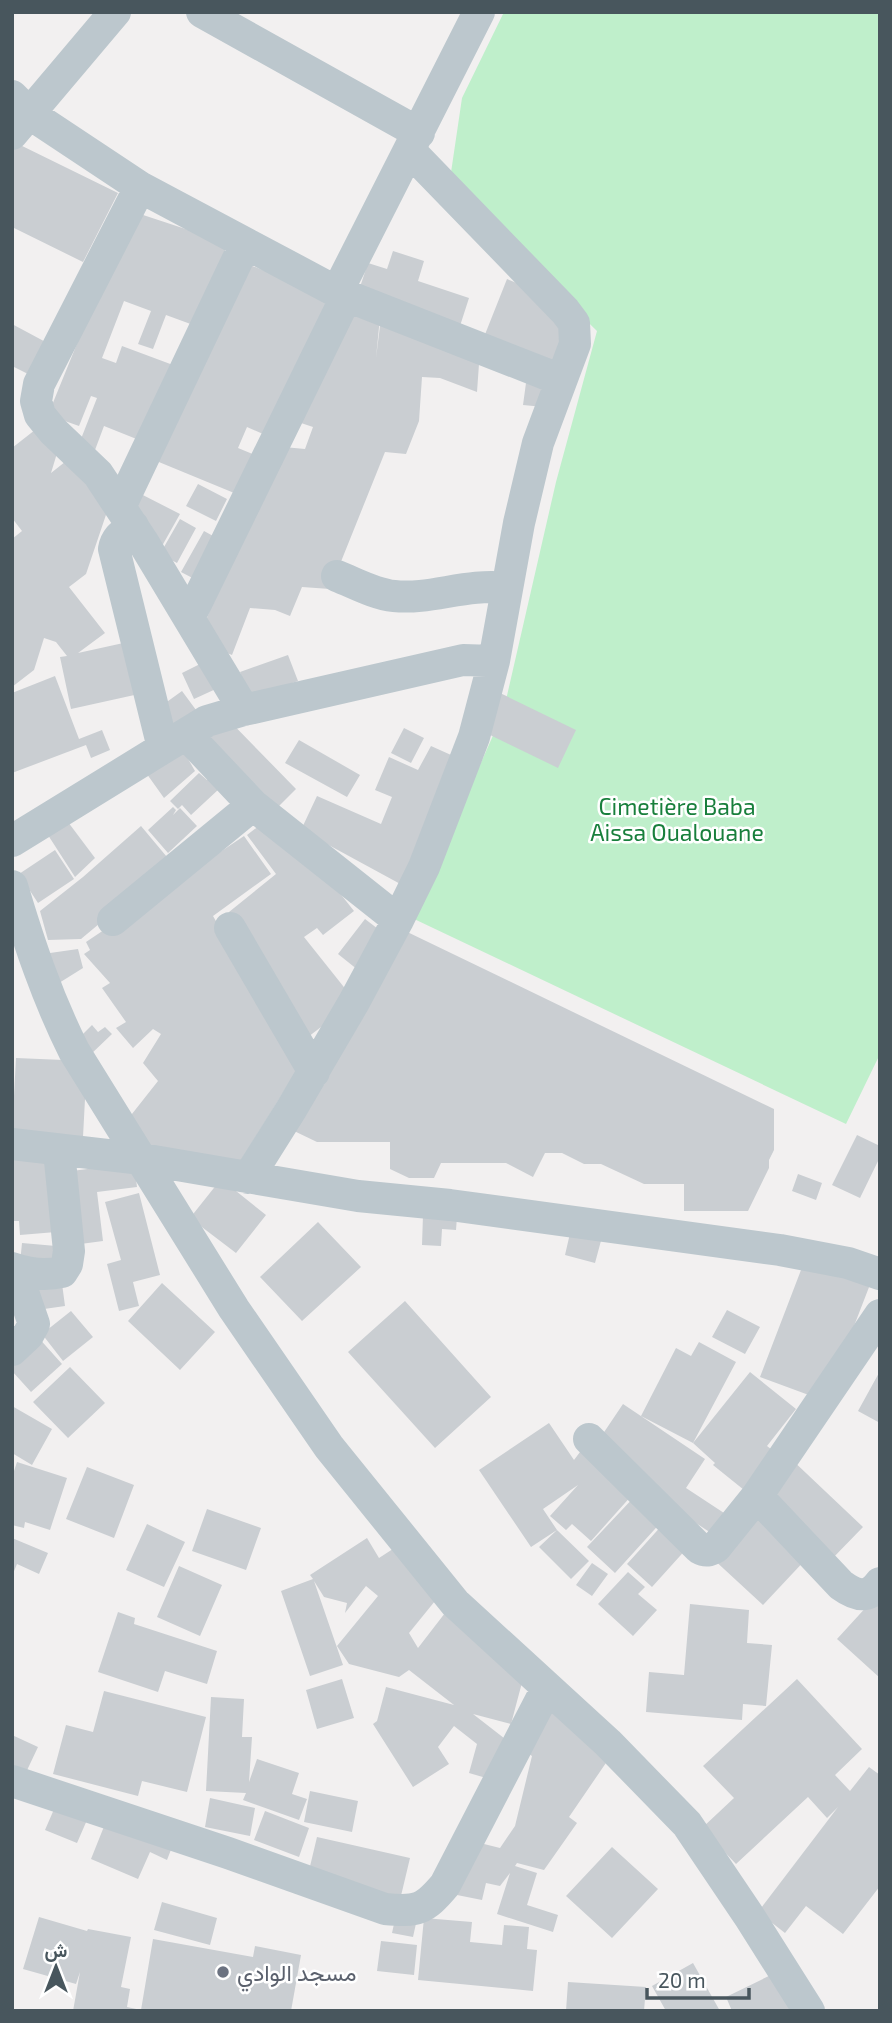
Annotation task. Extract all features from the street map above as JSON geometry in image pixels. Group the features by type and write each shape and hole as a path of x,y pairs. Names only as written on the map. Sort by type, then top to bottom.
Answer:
{"street":[{"path":"115,12 18,114 140,187 342,293 561,380"},
{"path":"202,12 415,142 565,311 573,323 575,344 538,443 519,523 494,661 474,737 424,867 355,1002 248,1178"},
{"path":"189,618 342,293 480,12"},
{"path":"140,187 39,384 36,401 40,415 97,474 126,517 244,710"},
{"path":"245,244 114,549 175,741 398,920"},
{"path":"337,576 373,591 394,596 425,595 465,587 507,588"},
{"path":"12,841 208,721 244,710 463,660 494,661"},
{"path":"113,920 253,805"},
{"path":"12,886 34,958 74,1051 234,1309 329,1447 456,1603 608,1743 687,1824 809,2011"},
{"path":"230,928 314,1072"},
{"path":"12,1144 142,1159 358,1196 450,1205 780,1250 848,1263 880,1274"},
{"path":"14,1269 36,1274 53,1274 62,1272 67,1264 69,1251 59,1151"},
{"path":"12,1350 28,1335 33,1324 14,1269"},
{"path":"589,1440 704,1551 716,1547 757,1496 880,1315"},
{"path":"757,1496 841,1586 854,1594 864,1595 874,1591 880,1583"},
{"path":"12,1781 385,1909 408,1912 427,1906 444,1885 547,1688"}],"green space":[{"name":"Cimetière Baba Aissa Oualouane","path":"504,12 880,12 880,1054 846,1124 412,918 503,713 556,482 597,331 449,186 462,98"}],"building":[{"path":"12,141 118,193 83,262 12,227"},
{"path":"131,211 228,243 196,326 166,315 153,349 138,344 151,311 124,301 102,358 116,363 122,346 173,365 144,442 104,426 95,450 79,444 97,398 91,396 79,426 48,415"},
{"path":"393,251 424,261 418,281 469,298 459,329 357,296 368,263 387,269"},
{"path":"238,260 330,298 272,438 247,427 238,448 255,455 239,495 154,460"},
{"path":"507,279 578,308 554,370 482,342"},
{"path":"345,304 380,317 376,358 381,318 480,350 477,392 440,378 422,377 419,421 406,454 385,452 330,589 302,587 290,616 275,610 250,608 232,655 198,641 273,446 305,449 313,427 298,422"},
{"path":"12,324 53,346 36,378 12,366"},
{"path":"526,383 546,385 544,407 523,405"},
{"path":"40,426 58,450 51,473 75,454 111,500 86,574 69,587 105,633 78,653 128,642 139,694 71,709 60,657 67,656 56,642 44,638 34,670 12,687 12,539 22,531 12,518 12,448"},
{"path":"198,484 227,499 216,521 186,506"},
{"path":"135,491 180,514 162,546 124,513"},
{"path":"180,519 196,528 177,563 160,554"},
{"path":"204,531 224,542 202,583 181,572"},
{"path":"288,655 298,681 249,698 240,672"},
{"path":"206,661 218,688 194,699 182,673"},
{"path":"55,676 79,739 102,730 110,750 91,758 86,745 12,773 12,693"},
{"path":"182,691 199,714 174,732 157,709"},
{"path":"500,693 576,730 558,768 482,731"},
{"path":"217,708 296,789 272,813 193,731"},
{"path":"404,728 424,738 411,763 391,753"},
{"path":"299,740 360,775 347,797 285,763"},
{"path":"180,745 195,771 164,798 139,763"},
{"path":"431,746 460,759 404,886 301,830 317,796 381,824 392,797 375,790 389,757 418,770"},
{"path":"199,773 207,780 209,778 219,789 191,815 182,805 178,809 170,801"},
{"path":"173,807 176,810 173,815 180,808 197,826 168,853 148,830"},
{"path":"37,818 65,818 95,858 75,877"},
{"path":"264,822 331,882 354,911 323,935 317,928 304,937 355,1001 308,1037 229,912 276,874 247,835"},
{"path":"141,826 172,863 81,939 48,940 40,911"},
{"path":"244,836 271,874 213,916 299,1067 240,1162 142,1149 128,1119 158,1081 143,1063 161,1034 153,1029 133,1048 116,1028 126,1022 102,988 110,983 84,954 90,950 86,942"},
{"path":"55,850 74,879 38,903 19,874"},
{"path":"365,919 386,935 358,970 338,954"},
{"path":"399,928 774,1109 774,1150 769,1160 769,1168 748,1211 684,1211 684,1184 644,1184 601,1164 584,1164 562,1153 545,1153 533,1177 506,1163 441,1163 434,1178 409,1178 390,1169 390,1142 317,1142 292,1130"},
{"path":"78,949 83,968 51,988 43,954"},
{"path":"92,1025 98,1032 105,1027 112,1034 89,1056 76,1041"},
{"path":"16,1058 87,1061 83,1137 12,1133"},
{"path":"857,1135 880,1146 880,1157 860,1198 832,1185"},
{"path":"50,1150 56,1232 20,1235 19,1221 12,1221 12,1152"},
{"path":"134,1163 137,1187 97,1192 103,1241 73,1245 64,1172"},
{"path":"798,1174 822,1183 816,1200 792,1191"},
{"path":"221,1179 266,1215 236,1253 190,1218"},
{"path":"139,1193 160,1275 133,1282 139,1306 119,1311 107,1264 121,1260 105,1202"},
{"path":"423,1215 457,1217 456,1230 442,1229 441,1246 422,1245"},
{"path":"318,1222 361,1267 302,1321 260,1277"},
{"path":"571,1229 602,1237 595,1263 565,1255"},
{"path":"22,1243 56,1246 54,1266 20,1263"},
{"path":"806,1257 871,1282 825,1401 760,1377"},
{"path":"61,1276 65,1306 37,1310 34,1279"},
{"path":"162,1283 215,1332 180,1370 128,1321"},
{"path":"405,1301 491,1397 435,1448 348,1352"},
{"path":"727,1310 760,1327 745,1354 712,1337"},
{"path":"71,1311 93,1337 63,1361 42,1334"},
{"path":"37,1336 62,1364 31,1392 12,1371 12,1357"},
{"path":"699,1342 736,1362 693,1443 641,1416 676,1348 691,1356"},
{"path":"70,1367 105,1403 68,1438 33,1402"},
{"path":"880,1371 880,1423 858,1411"},
{"path":"750,1372 796,1409 767,1446 780,1456 749,1494 713,1465 715,1463 693,1443"},
{"path":"623,1404 705,1459 686,1488 724,1513 711,1533 590,1453"},
{"path":"12,1406 52,1429 32,1465 12,1453"},
{"path":"549,1423 574,1460 583,1448 633,1494 591,1541 572,1524 566,1530 550,1516 578,1485 543,1509 557,1530 531,1547 479,1470"},
{"path":"788,1456 863,1527 830,1561 756,1490"},
{"path":"17,1462 67,1478 50,1530 25,1522 24,1528 12,1525 12,1477"},
{"path":"87,1467 134,1485 114,1538 66,1519"},
{"path":"637,1494 664,1519 615,1573 587,1547"},
{"path":"207,1509 261,1528 246,1570 192,1551"},
{"path":"756,1509 808,1557 763,1605 711,1557"},
{"path":"664,1523 689,1546 652,1587 627,1564"},
{"path":"147,1524 185,1542 164,1587 126,1570"},
{"path":"557,1530 589,1561 571,1579 539,1547"},
{"path":"12,1538 48,1553 39,1574 17,1564 12,1576"},
{"path":"367,1538 379,1558 399,1545 435,1601 409,1633 418,1648 445,1613 524,1675 511,1724 473,1714 522,1752 500,1782 469,1773 477,1744 454,1726 438,1747 449,1764 413,1787 373,1724 377,1721 386,1687 454,1705 409,1670 399,1677 349,1664 337,1646 378,1596 366,1586 345,1613 347,1603 324,1597 314,1581 343,1665 310,1676 281,1591 313,1579 310,1575"},
{"path":"592,1563 608,1574 592,1596 576,1585"},
{"path":"179,1566 222,1585 200,1636 157,1617"},
{"path":"628,1572 645,1587 638,1594 657,1610 633,1636 598,1604"},
{"path":"880,1592 880,1678 837,1639"},
{"path":"690,1604 749,1610 747,1643 772,1645 766,1706 743,1704 742,1720 646,1712 649,1672 684,1675"},
{"path":"118,1612 135,1618 134,1624 217,1651 207,1684 165,1671 158,1692 98,1672"},
{"path":"342,1679 354,1718 317,1729 306,1690"},
{"path":"797,1679 862,1749 835,1775 850,1791 869,1767 880,1775 880,1886 843,1934 806,1906 785,1933 758,1912 838,1807 827,1818 808,1797 736,1864 702,1828 734,1798 703,1766"},
{"path":"104,1691 206,1717 187,1792 142,1781 138,1796 53,1774 66,1725 93,1732"},
{"path":"211,1697 244,1699 242,1737 252,1737 249,1782 257,1759 299,1773 292,1794 307,1799 299,1820 243,1800 246,1793 206,1791"},
{"path":"543,1705 610,1757 569,1817 577,1823 544,1870 517,1863 515,1866 537,1873 527,1905 558,1915 553,1932 497,1914 510,1873 500,1886 486,1883 482,1900 457,1895 472,1841 500,1848 515,1826 532,1756 522,1749"},
{"path":"12,1735 38,1747 21,1783 12,1779"},
{"path":"310,1791 358,1801 352,1832 304,1822"},
{"path":"210,1798 255,1808 250,1836 205,1827"},
{"path":"55,1807 87,1820 77,1843 45,1830"},
{"path":"265,1811 309,1828 299,1857 254,1840"},
{"path":"107,1819 172,1847 167,1860 150,1852 138,1879 91,1859"},
{"path":"317,1837 410,1858 400,1900 307,1879"},
{"path":"612,1847 658,1889 612,1938 566,1896"},
{"path":"162,1902 217,1918 210,1945 154,1930"},
{"path":"396,1915 417,1919 413,1937 392,1933"},
{"name":"مسجد الوادي","path":"39,1917 87,1931 88,1929 131,1937 121,1987 130,1989 127,2007 141,2010 153,1939 253,1957 255,1946 301,1955 291,2011 73,2011 80,1972 76,1984 23,1969"},
{"path":"424,1918 472,1922 470,1942 502,1945 504,1925 529,1927 527,1949 537,1950 533,1991 418,1980"},
{"path":"381,1941 417,1945 414,1975 377,1971"},
{"path":"693,1963 720,2011 666,2011 652,1986"},
{"path":"775,1973 793,2011 732,2011 726,1997"},
{"path":"568,1982 646,1987 644,2011 566,2011"}],"place":[{"name":"مسجد الوادي","path":"223,1972"}]}
